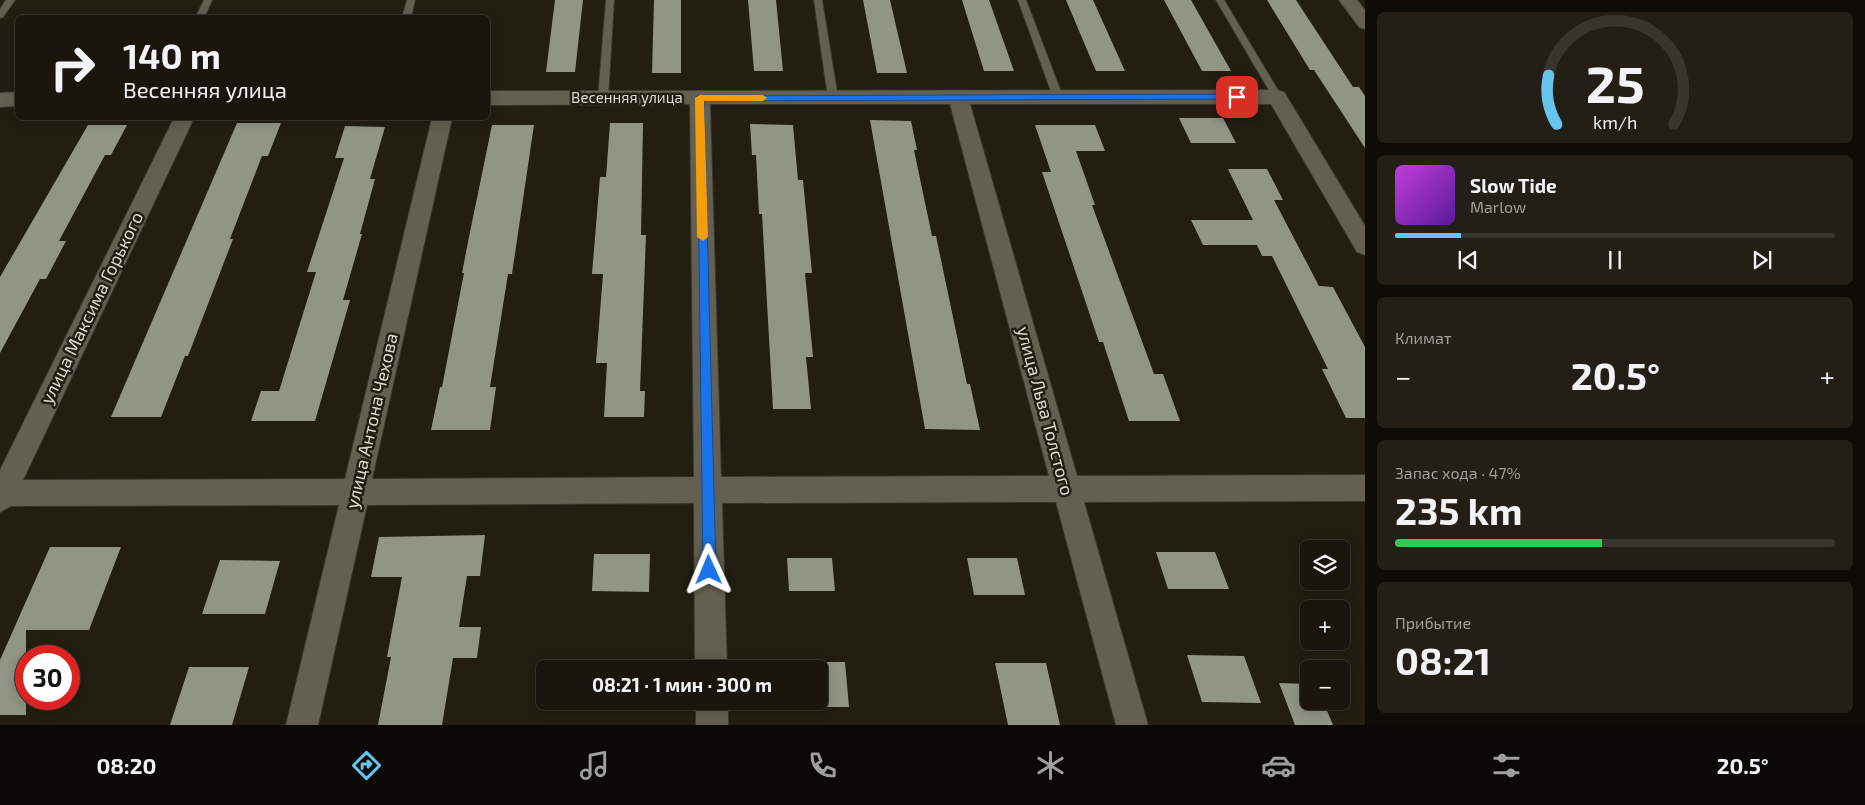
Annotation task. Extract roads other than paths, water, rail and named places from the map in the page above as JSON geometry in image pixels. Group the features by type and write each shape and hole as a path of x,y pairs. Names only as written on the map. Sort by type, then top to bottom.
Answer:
{"street":[{"path":"1348,0 1365,23"},
{"name":"Весенняя улица","path":"490,98 1277,97"},
{"path":"1277,97 1365,246"},
{"path":"700,98 711,660"},
{"name":"улица Льва Толстого","path":"958,98 1132,725"},
{"path":"0,100 15,100"},
{"name":"улица Максима Горького","path":"1,495 183,120"},
{"name":"улица Антона Чехова","path":"302,725 442,120"},
{"path":"1,495 1365,488"},
{"path":"712,710 712,725"}],"lane":[{"path":"0,15 11,0"},
{"path":"200,15 208,0"},
{"path":"407,15 411,0"},
{"path":"603,98 610,0"},
{"path":"818,0 833,98"},
{"path":"1022,0 1058,97"},
{"path":"1220,0 1277,97"}]}
